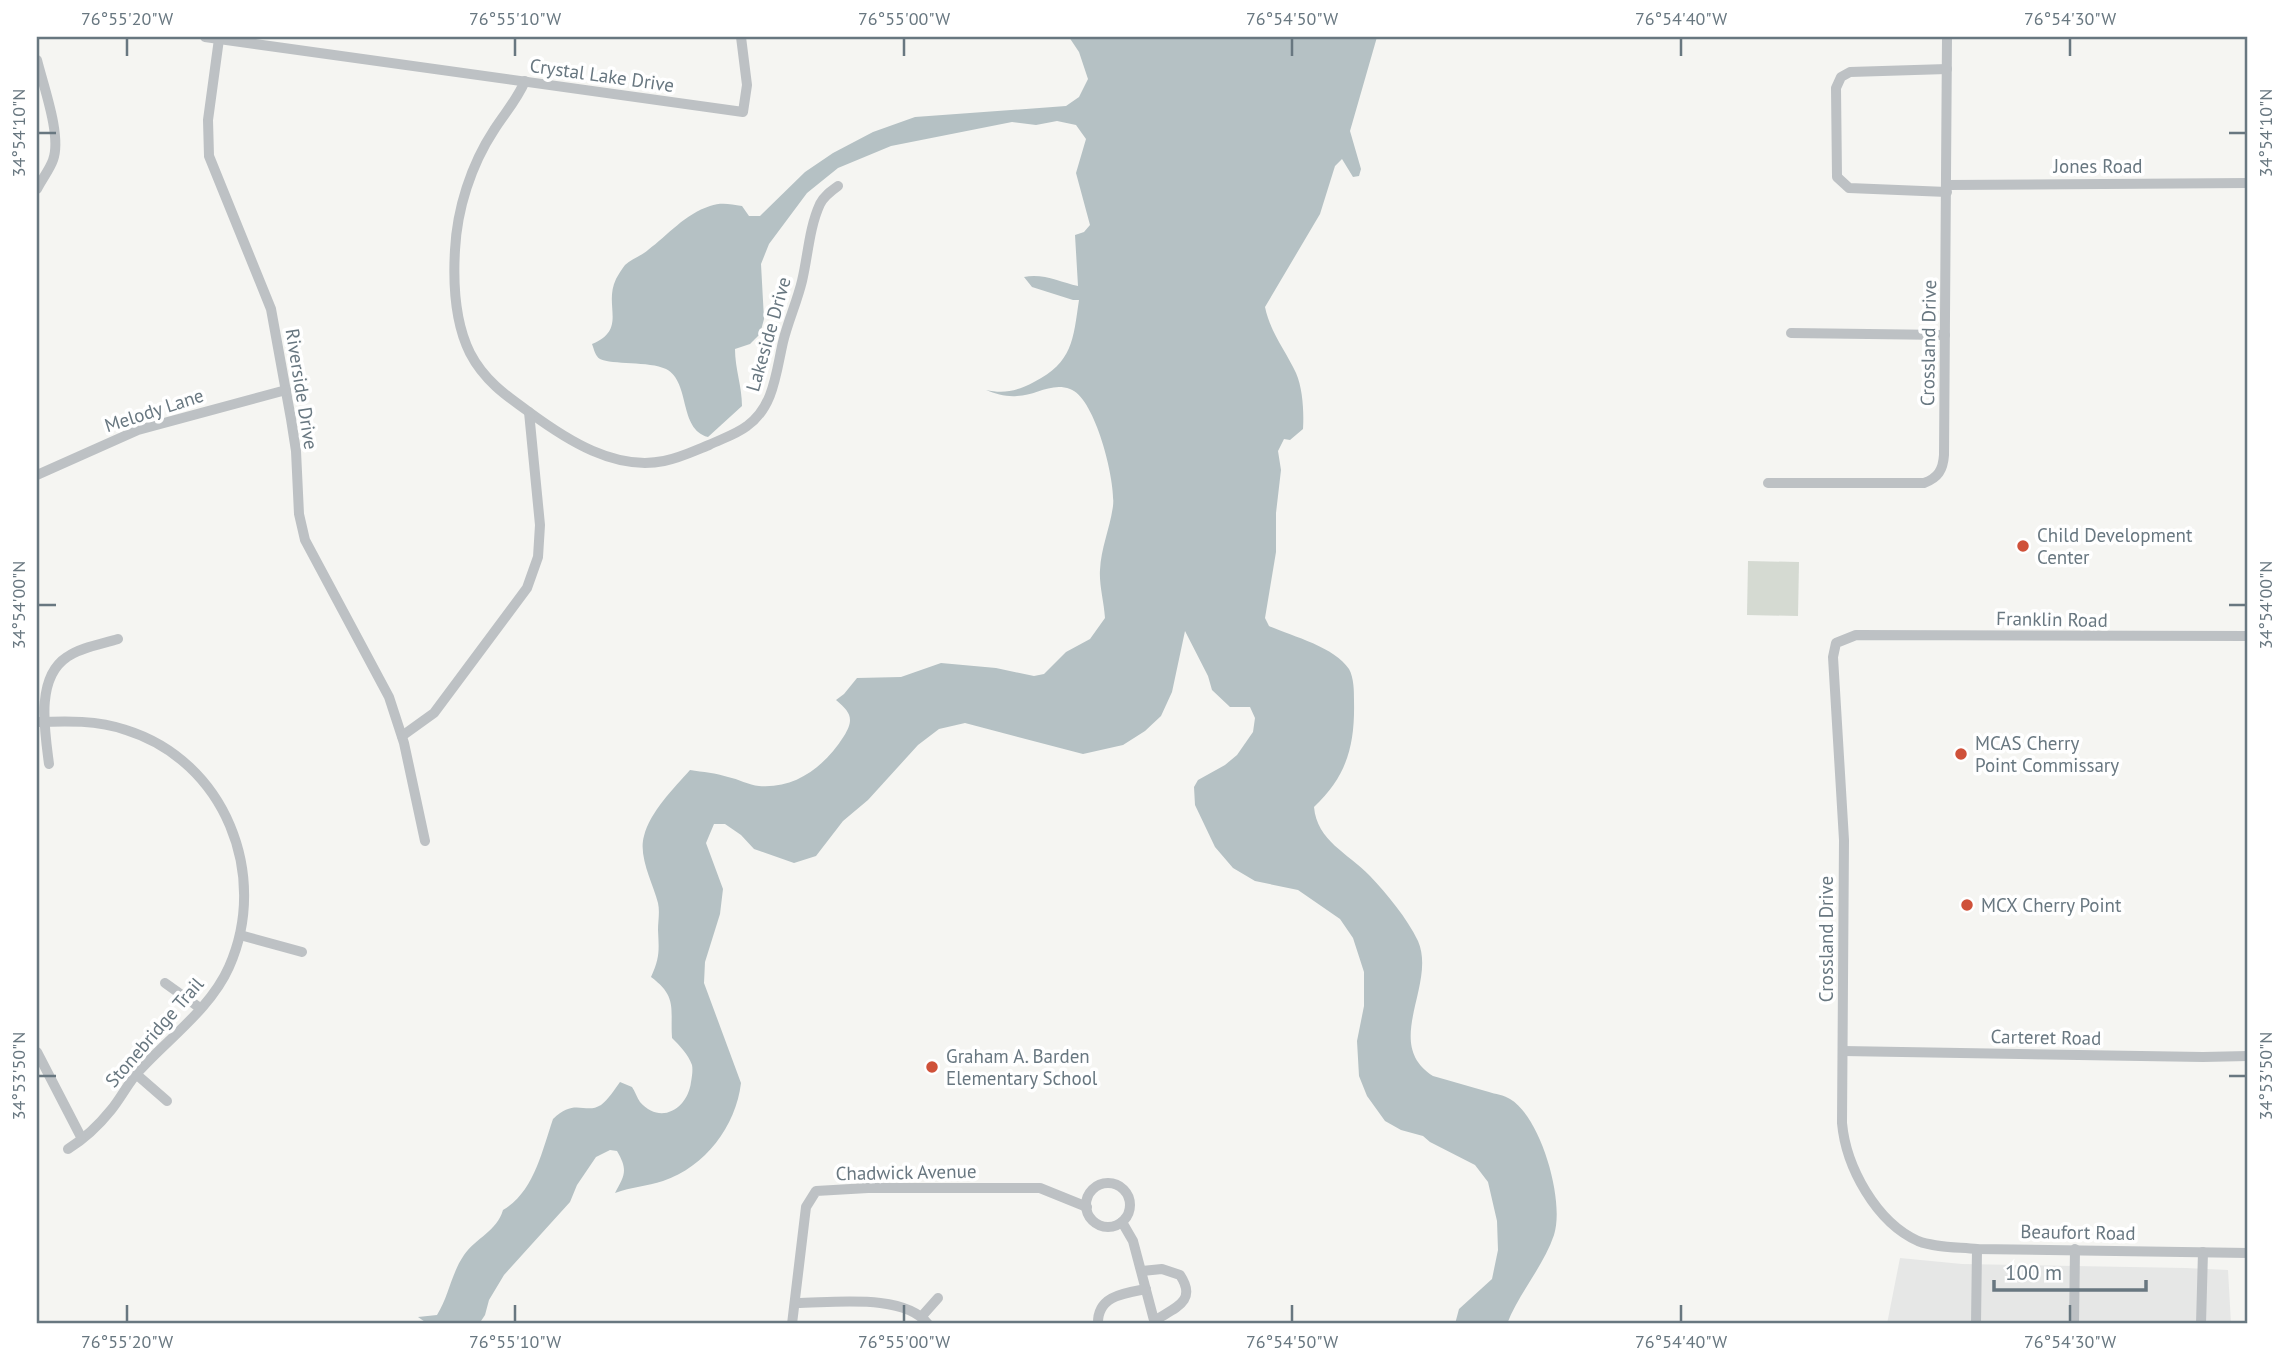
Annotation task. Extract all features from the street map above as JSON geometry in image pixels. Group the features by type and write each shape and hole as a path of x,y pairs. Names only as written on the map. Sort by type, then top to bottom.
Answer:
{"street":[{"name":"Crystal Lake Drive","path":"205,37 743,112 747,85 741,37"},
{"name":"Crossland Drive","path":"1768,482 1924,483 1941,471 1944,455 1947,37"},
{"name":"Riverside Drive","path":"219,38 208,120 209,156 271,309 296,451 299,514 305,540 385,690 402,736 425,841"},
{"path":"37,60 53,125 55,150 53,161 37,189"},
{"name":"Jones Road","path":"1947,69 1850,72 1841,76 1836,88 1837,177 1842,183 1849,188 2248,183"},
{"name":"Lakeside Drive","path":"525,82 483,148 459,220 454,276 460,324 471,354 495,388 593,451 619,459 650,463 667,461 694,452 747,426 760,415 768,403 802,283 816,215 828,192 838,186"},
{"path":"1791,333 1945,335"},
{"name":"Melody Lane","path":"37,475 138,429 286,390"},
{"path":"402,736 434,713 527,588 538,557 540,525 529,412"},
{"name":"Crossland Drive","path":"1856,635 1836,643 1833,657 1844,840 1842,1123 1847,1154 1868,1195 1909,1235"},
{"name":"Franklin Road","path":"1856,635 2248,636"},
{"path":"49,764 41,722 48,685 54,670 74,653 118,639"},
{"name":"Stonebridge Trail","path":"41,722 93,722 128,730 176,755 201,779 223,811 237,845 244,880 245,915 229,968 200,1008 136,1074 112,1110 89,1134 81,1137 68,1149"},
{"path":"240,935 302,952"},
{"path":"165,983 200,1008"},
{"name":"Carteret Road","path":"1843,1051 2248,1056"},
{"path":"37,1052 81,1137"},
{"path":"136,1074 167,1101"},
{"path":"1103,1184 1117,1185 1123,1189 1130,1201 1130,1208 1122,1222 1110,1227 1102,1226 1091,1217 1087,1207 1088,1197 1103,1184"},
{"name":"Chadwick Avenue","path":"792,1324 806,1208 816,1191 868,1188 1040,1188 1087,1207"},
{"path":"1122,1222 1133,1241 1154,1322 1184,1302 1187,1294 1185,1283 1180,1275 1162,1269 1142,1271"},
{"name":"Beaufort Road","path":"1909,1235 1933,1245 1978,1249 2248,1253"},
{"path":"1976,1324 1978,1249"},
{"path":"2074,1324 2075,1250"},
{"path":"2201,1324 2203,1252"},
{"path":"1098,1324 1098,1315 1105,1301 1119,1294 1146,1289"},
{"path":"796,1303 893,1303 911,1309 925,1320 939,1298"}],"shaded area":[{"path":"1069,37 1377,37 1350,131 1361,169 1359,176 1353,177 1342,159 1335,166 1320,214 1265,307 1274,333 1298,379 1302,394 1303,429 1290,440 1284,439 1278,451 1281,470 1276,513 1276,552 1265,618 1269,626 1334,654 1351,673 1354,717 1347,759 1334,784 1314,807 1316,819 1327,838 1370,876 1390,898 1418,941 1422,958 1421,976 1411,1031 1412,1048 1418,1063 1433,1076 1508,1098 1532,1123 1548,1161 1556,1202 1554,1235 1544,1258 1507,1324 1455,1324 1459,1309 1492,1279 1498,1250 1497,1221 1488,1182 1475,1165 1423,1136 1401,1130 1385,1121 1367,1096 1359,1076 1357,1041 1364,1006 1364,972 1353,938 1340,919 1298,890 1255,881 1233,868 1215,847 1195,805 1194,787 1198,780 1237,755 1253,732 1255,718 1250,707 1230,707 1212,690 1208,676 1185,631 1172,692 1161,716 1145,731 1123,745 1083,754 965,723 939,729 918,745 868,800 843,821 816,856 794,863 754,849 741,835 725,824 714,824 706,843 723,889 720,914 705,962 704,983 741,1083 733,1114 725,1129 705,1155 678,1175 615,1193 624,1172 617,1151 610,1150 596,1157 577,1185 570,1202 504,1275 479,1324 428,1324 418,1317 437,1315 464,1255 496,1224 503,1210 514,1202 530,1182 553,1119 568,1109 595,1108 601,1105 620,1082 632,1087 640,1102 656,1113 672,1111 685,1099 689,1091 692,1065 672,1038 669,997 651,977 658,954 659,910 644,861 643,844 647,827 657,809 690,770 719,774 759,786 785,784 819,766 844,736 850,720 845,708 836,700 857,678 901,677 941,663 996,668 1034,676 1044,674 1066,652 1090,639 1105,618 1100,570 1112,514 1113,494 1102,441 1088,407 1079,395 1063,387 1013,396 986,390 1005,392 1028,385 1057,366 1069,348 1079,300 1032,287 1024,277 1045,277 1078,286 1075,235 1084,232 1090,225 1076,173 1086,139 1076,125 1057,121 1036,125 1012,122 891,146 838,168 807,193 769,244 761,264 764,319 760,334 750,344 735,349 742,406 708,437 692,425 679,384 674,375 666,369 606,361 596,354 592,344 603,338 612,324 612,298 616,279 627,263 693,214 710,206 726,204 742,206 749,216 760,216 805,172 833,153 873,132 915,117 1066,106 1079,97 1088,79 1079,52"},
{"path":"1748,561 1799,562 1798,616 1747,615"},
{"path":"1900,1258 1962,1264 2228,1270 2231,1324 1887,1324"}],"place":[{"name":"Child Development Center","path":"2023,546"},
{"name":"MCAS Cherry Point Commissary","path":"1961,754"},
{"name":"MCX Cherry Point","path":"1967,905"},
{"name":"Graham A. Barden Elementary School","path":"932,1067"}]}
